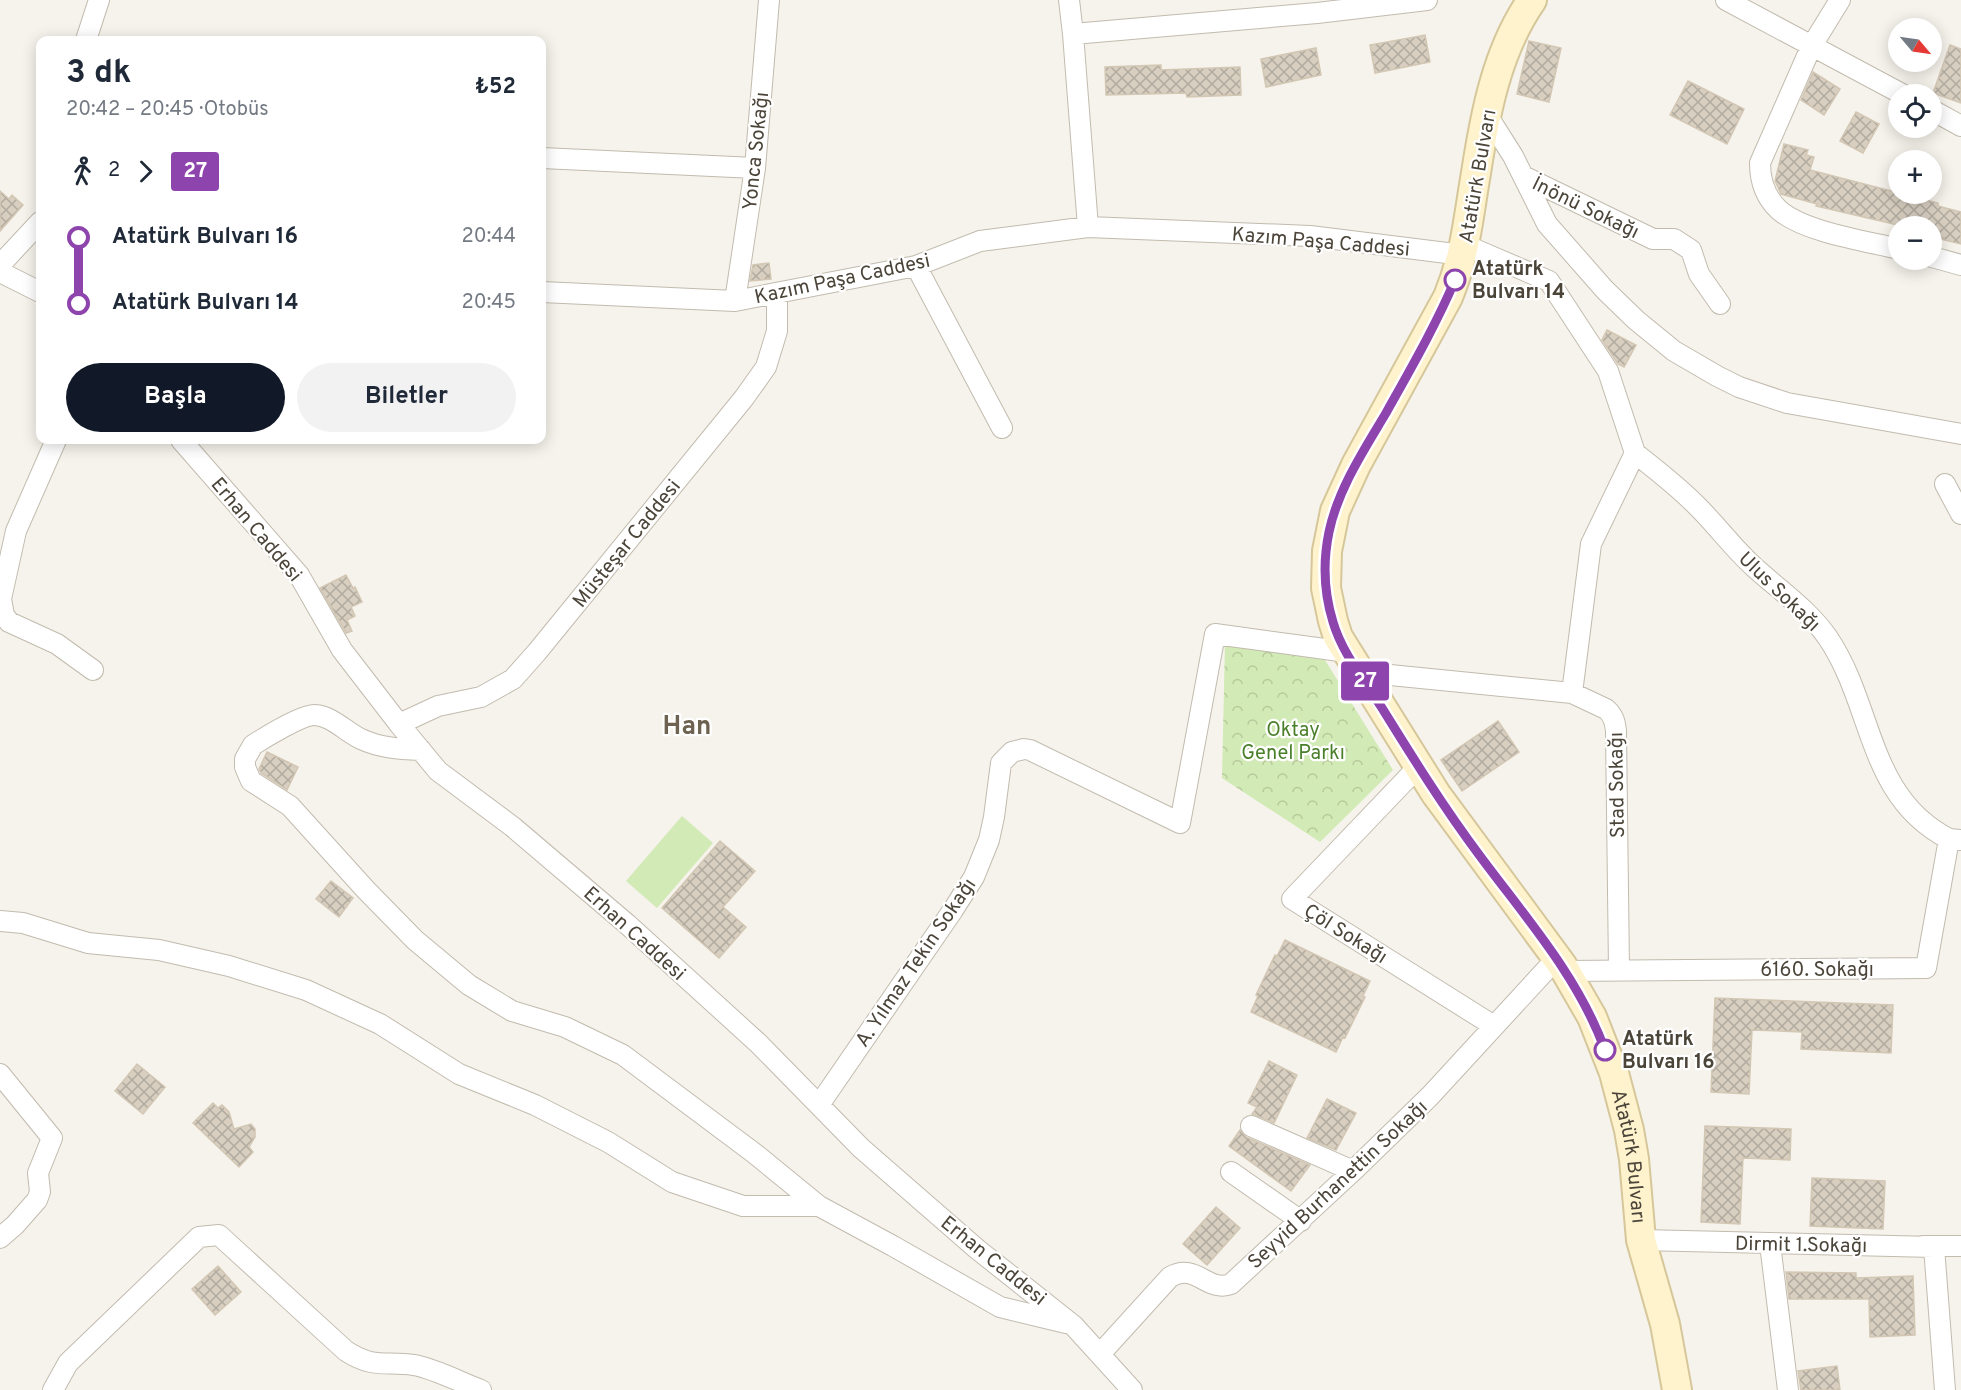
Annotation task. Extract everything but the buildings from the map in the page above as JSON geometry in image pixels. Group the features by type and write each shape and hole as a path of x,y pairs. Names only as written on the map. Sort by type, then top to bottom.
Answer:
{"main road":[{"name":"Atatürk Bulvarı","path":"1531,0 1505,51 1487,115 1475,174 1464,250 1448,297 1356,465 1335,511 1325,571 1329,605 1338,638 1419,766 1480,856 1561,964 1592,1017 1623,1101 1634,1160 1641,1239 1665,1324 1677,1390"}],"street":[{"path":"87,36 99,0"},
{"name":"Yonca Sokağı","path":"735,301 755,168 769,0"},
{"path":"1069,0 1088,227"},
{"path":"1073,34 1317,13 1427,0"},
{"path":"1726,0 1888,87"},
{"path":"1840,0 1811,47 1760,164 1762,183 1778,209 1797,221 1818,229 1888,246"},
{"path":"1487,115 1513,156 1547,224 1575,258 1636,320 1661,341 1695,364 1739,387 1787,403 1961,434"},
{"path":"1942,116 1961,126"},
{"path":"546,158 755,168"},
{"name":"İnönü Sokağı","path":"1524,176 1653,239 1667,237 1680,241 1691,250 1699,274 1720,304"},
{"path":"0,265 36,226"},
{"name":"Kazım Paşa Caddesi","path":"546,292 735,301 916,266 980,241 1088,227 1310,236 1464,250 1549,281 1608,371 1635,453"},
{"path":"1942,260 1961,265"},
{"path":"916,266 1002,428"},
{"path":"0,272 36,290"},
{"name":"Müsteşar Caddesi","path":"399,724 438,706 481,697 513,679 537,652 744,398 766,367 777,331 777,293"},
{"path":"54,444 16,531 1,599 2,607 9,622 57,645 93,670"},
{"name":"Erhan Caddesi","path":"184,444 299,575 342,650 438,771 513,827 627,924 758,1043 861,1148 977,1249 1073,1325 1132,1390"},
{"path":"1572,693 1591,544 1635,453"},
{"name":"Ulus Sokağı","path":"1635,453 1694,503 1753,566 1778,586 1815,622 1847,671 1872,745 1889,779 1918,818 1927,826 1955,840"},
{"path":"1945,484 1961,514"},
{"name":"A. Yılmaz Tekin Sokağı","path":"819,1105 974,877 988,840 998,794 999,770 1006,757 1018,750 1030,750 1180,823 1215,634 1353,662"},
{"name":"Stad Sokağı","path":"1353,662 1572,693 1606,709 1615,724 1619,970"},
{"path":"421,750 390,748 362,739 327,718 316,715 305,716 253,745 248,752 245,767 251,781 290,806 415,940 469,986 512,1011 565,1027 623,1055 754,1153 819,1206 1000,1307 1073,1325"},
{"name":"Çöl Sokağı","path":"1419,766 1292,898 1494,1026"},
{"name":"6160. Sokağı","path":"1561,964 1619,970 1926,968 1955,840"},
{"path":"0,921 22,923 88,943 159,950 229,966 306,990 380,1024 459,1074 535,1105 608,1142 672,1182 743,1206 819,1206"},
{"name":"Seyyid Burhanettin Sokağı","path":"1100,1354 1175,1274 1188,1272 1219,1287 1231,1284 1353,1171 1430,1096 1494,1026 1561,964"},
{"path":"0,1074 52,1138 38,1173 40,1182 38,1200 27,1214 0,1238"},
{"path":"1251,1126 1353,1171"},
{"path":"1231,1172 1301,1221"},
{"path":"52,1390 68,1363 199,1237 219,1234 346,1351 360,1360 376,1365 416,1365 481,1390"},
{"path":"1641,1239 1928,1246 1945,1390"},
{"name":"Dirmit 1.Sokağı","path":"1641,1239 1770,1244 1961,1246"},
{"path":"1770,1244 1788,1390"}],"green space":[{"name":"Oktay Genel Parkı","path":"1225,643 1325,660 1393,770 1320,842 1222,778"},
{"path":"682,816 713,843 657,908 626,881"}],"bus line":[{"name":"27","path":"1455,280 1448,297 1356,465 1335,511 1326,551 1325,571 1329,605 1338,638 1436,794 1562,965 1592,1017 1605,1050"}],"place":[{"name":"Atatürk Bulvarı 14","path":"1455,280"},
{"name":"Atatürk Bulvarı 16","path":"1605,1050"}],"district":[{"name":"Han","path":"687,725"}]}
